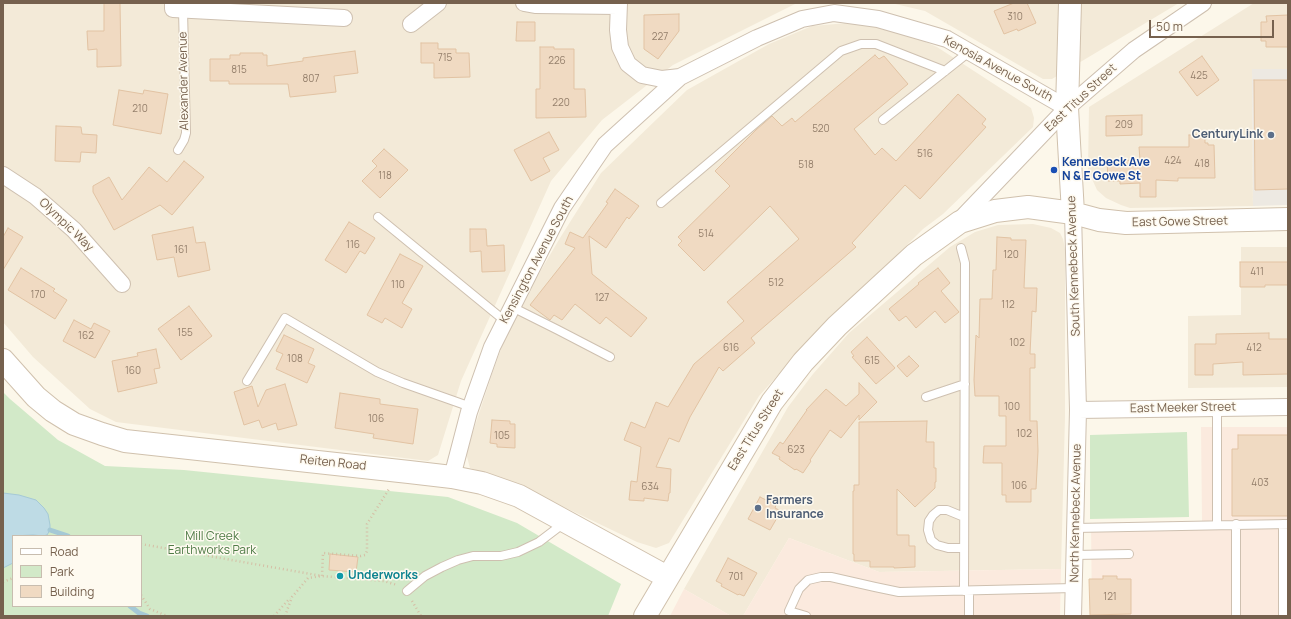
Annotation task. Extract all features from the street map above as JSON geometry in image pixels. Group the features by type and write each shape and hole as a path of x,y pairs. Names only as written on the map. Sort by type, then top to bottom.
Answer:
{"street":[{"path":"411,24 438,3"},
{"path":"524,3 618,4 618,30 620,47 628,64 642,75 662,79 680,77"},
{"name":"South Kennebeck Avenue","path":"1070,3 1067,108 1073,213 1078,410"},
{"name":"East Titus Street","path":"956,225 1067,108 1134,50 1203,3"},
{"path":"176,7 344,18"},
{"name":"Kenosia Avenue South","path":"680,77 756,38 802,19 834,13 878,19 947,39 1067,108"},
{"name":"Kensington Avenue South","path":"452,477 471,407 492,347 562,208 605,145 680,77"},
{"name":"Olympic Way","path":"3,176 36,196 74,230 122,284"},
{"name":"East Titus Street","path":"645,616 772,402 803,362 837,326 909,260 960,222 995,211 1028,207 1073,213"},
{"name":"East Gowe Street","path":"1073,213 1099,220 1126,223 1288,219"},
{"name":"Reiten Road","path":"3,360 36,397 53,411 74,424 102,434 125,441 452,477 482,483 519,496 667,577"},
{"name":"East Meeker Street","path":"1078,410 1288,406"},
{"name":"North Kennebeck Avenue","path":"1074,616 1078,410"}],"lane":[{"name":"Alexander Avenue","path":"176,7 186,133 178,150"},
{"path":"661,202 841,50 861,44 876,44 945,70"},
{"path":"883,120 969,52"},
{"path":"378,217 508,314 558,330 610,357"},
{"path":"961,248 965,263 964,548 969,616"},
{"path":"247,381 285,318 377,372 403,383 471,407"},
{"path":"926,398 965,384"},
{"path":"1217,408 1217,525"},
{"path":"964,517 947,510 939,510 929,521 928,530 931,540 937,545 948,548 964,548"},
{"path":"408,591 425,576 458,560 473,556 501,556 518,552 539,542 566,521"},
{"path":"1236,524 1236,616"},
{"path":"1075,528 1286,524 1283,616"},
{"path":"1075,555 1129,554"},
{"path":"806,616 789,611 799,589 808,580 821,577 831,577 898,592 1074,588"}],"path":[{"path":"322,576 323,553 365,555 367,551 367,524 389,489"},
{"path":"142,544 322,576 384,581 408,591 420,616"},
{"path":"274,616 308,578 322,576"},
{"path":"142,596 150,609 167,616"},
{"path":"285,616 292,597"}],"shaded area":[{"path":"3,3 797,3 673,65 602,120 551,181 461,381 438,455 428,461 116,422 90,409 33,357 3,322"},
{"path":"891,3 1179,3 1052,79 1043,79 925,11"},
{"path":"1254,3 1288,3 1288,69 1252,70 1253,206 1130,208 1106,198 1097,190 1088,170 1089,107"},
{"path":"869,23 905,33 937,47 1031,108 1034,118 1033,127 943,214 923,229 788,364 759,396 669,543 656,548 637,542 516,484 470,468 466,453 512,319 601,173 687,90 769,44 812,26"},
{"name":"CenturyLink","path":"1252,69 1288,69 1288,205 1253,206"},
{"path":"1033,224 1051,228 1060,233 1065,249 1065,417 1061,569 879,572 789,538 743,616 731,616 684,589 788,407 813,374 849,333 950,247 975,232 998,225"},
{"path":"1241,247 1288,247 1288,387 1188,388 1188,316 1241,315"},
{"path":"1201,427 1288,427 1288,616 1092,616 1091,523 1202,521"},
{"path":"789,538 879,572 1061,569 1060,616 743,616"},
{"path":"684,589 731,616 670,616"}],"green space":[{"name":"Mill Creek Earthworks Park","path":"3,392 58,440 105,466 184,470 448,497 517,523 621,584 608,616 3,616"},
{"path":"1187,432 1189,517 1090,519 1090,435"}],"water":[{"path":"3,493 19,495 36,500 48,514 50,530 47,535 12,535 12,564 3,568"}],"building":[{"path":"104,3 120,3 121,66 97,67 97,49 88,50 87,31 104,31"},
{"path":"1014,3 1027,3 1036,23 1018,31 1017,29 1004,34 994,11"},
{"path":"679,14 679,31 658,59 644,49 644,15"},
{"path":"1288,15 1288,47 1266,47 1266,41 1261,41 1261,22 1267,22 1266,16"},
{"path":"517,22 535,22 535,41 516,41"},
{"path":"421,43 438,43 438,49 456,49 456,53 469,53 470,77 434,78 434,63 421,63"},
{"path":"540,47 574,49 574,89 585,89 586,117 536,118 536,89 540,89"},
{"path":"355,51 358,73 334,76 336,92 290,97 288,84 229,84 229,81 210,81 210,59 230,59 230,55 240,55 240,53 263,53 263,55 267,55 267,66 303,61 303,58"},
{"path":"875,55 879,59 884,56 908,84 854,129 875,155 882,148 896,161 958,94 986,119 982,124 986,127 920,199 905,185 852,243 856,247 751,338 755,343 723,371 719,367 690,417 679,442 669,438 656,467 671,469 670,493 668,501 644,498 644,501 629,500 631,481 637,482 641,447 624,440 631,422 645,428 656,402 668,407 694,364 744,321 727,302 799,239 770,206 704,271 678,245 682,241 678,237 730,186 715,171 756,130 772,116 782,126 792,118 795,122"},
{"path":"1202,56 1219,80 1197,96 1179,72"},
{"name":"CenturyLink","path":"1254,80 1288,80 1288,189 1255,190"},
{"path":"119,90 143,94 144,90 168,94 161,134 113,125"},
{"path":"1142,115 1142,135 1106,136 1106,116"},
{"path":"56,126 81,127 82,134 97,135 96,153 81,152 80,162 55,161"},
{"path":"549,132 559,150 543,158 550,171 531,181 514,150"},
{"path":"1189,135 1205,135 1205,143 1208,143 1208,145 1214,145 1215,178 1178,178 1178,181 1156,180 1156,197 1140,197 1140,183 1120,184 1120,181 1108,181 1107,161 1140,160 1139,147 1189,147"},
{"path":"384,149 408,170 380,198 362,181 377,166 372,161"},
{"path":"184,161 204,177 172,215 160,205 114,230 93,192 93,186 109,177 122,200 149,167 167,182"},
{"path":"615,189 639,206 629,219 627,217 606,248 589,236 592,274 647,318 631,337 606,317 600,324 575,304 562,320 554,315 550,320 530,305 575,248 565,244 570,232 583,238 608,203 606,202"},
{"path":"349,222 375,238 365,254 360,251 346,273 325,260"},
{"path":"193,227 196,243 205,242 210,270 178,277 174,257 157,260 152,235"},
{"path":"8,228 23,237 3,270 3,237"},
{"path":"470,229 486,229 487,246 504,245 505,271 482,272 481,251 470,252"},
{"path":"997,237 1011,238 1011,240 1026,240 1024,288 1037,288 1036,312 1032,311 1030,354 1035,354 1035,368 1030,368 1030,421 1037,421 1038,451 1036,489 1031,489 1031,502 1006,502 1006,495 1002,495 1002,463 983,463 984,446 1006,446 1006,416 999,416 999,396 975,396 974,380 976,335 979,338 980,299 992,299 993,270 996,270"},
{"path":"400,254 423,266 402,303 412,309 402,328 385,318 382,323 367,315"},
{"path":"1240,262 1288,262 1288,285 1240,287"},
{"path":"21,268 55,289 53,291 67,300 55,319 8,290"},
{"path":"938,268 950,283 941,291 959,312 945,323 935,311 916,328 906,316 899,321 889,309 919,284 918,283"},
{"path":"189,306 212,336 181,360 158,329"},
{"path":"74,320 91,329 94,323 110,331 95,358 63,341"},
{"path":"1269,333 1269,339 1288,339 1288,374 1243,375 1243,362 1213,364 1213,375 1195,375 1195,344 1216,344 1216,334"},
{"path":"284,335 314,349 308,363 315,366 307,383 276,369 283,354 276,351"},
{"path":"867,337 895,368 876,384 852,357 854,356 851,352"},
{"path":"156,349 160,368 154,369 157,383 118,392 112,361 138,356 137,353"},
{"path":"909,356 919,366 907,377 897,366"},
{"path":"859,383 877,402 859,420 859,415 841,438 830,430 803,473 796,469 795,470 779,459 780,457 772,453 780,442 783,444 806,410 826,389 846,406 859,394"},
{"path":"285,384 297,425 278,430 276,423 262,428 259,420 244,425 234,392 252,386 258,407 266,390"},
{"path":"340,393 380,399 380,404 418,409 413,444 373,438 374,434 335,428"},
{"path":"492,420 510,421 510,424 515,424 515,448 497,447 497,444 490,443"},
{"path":"927,421 926,442 934,442 934,468 936,468 935,488 915,507 897,489 897,535 909,535 909,546 915,546 915,567 870,567 870,561 854,561 853,491 854,485 859,485 859,422"},
{"path":"1238,435 1288,435 1288,516 1232,516 1232,449 1238,449"},
{"path":"760,497 776,505 775,508 781,511 770,530 748,519"},
{"path":"330,554 358,557 356,572 329,570"},
{"path":"728,558 757,573 744,596 738,595 721,586 722,584 716,581"},
{"path":"1103,576 1117,576 1117,579 1131,579 1131,614 1090,615 1089,579 1103,579"}],"waterway":[{"path":"50,530 65,535"},
{"path":"131,607 139,613 147,616"}],"place":[{"name":"CenturyLink","path":"1271,135"},
{"name":"Kennebeck Ave N & E Gowe St","path":"1054,170"},
{"name":"Farmers Insurance","path":"758,508"},
{"name":"Underworks","path":"340,576"}]}
